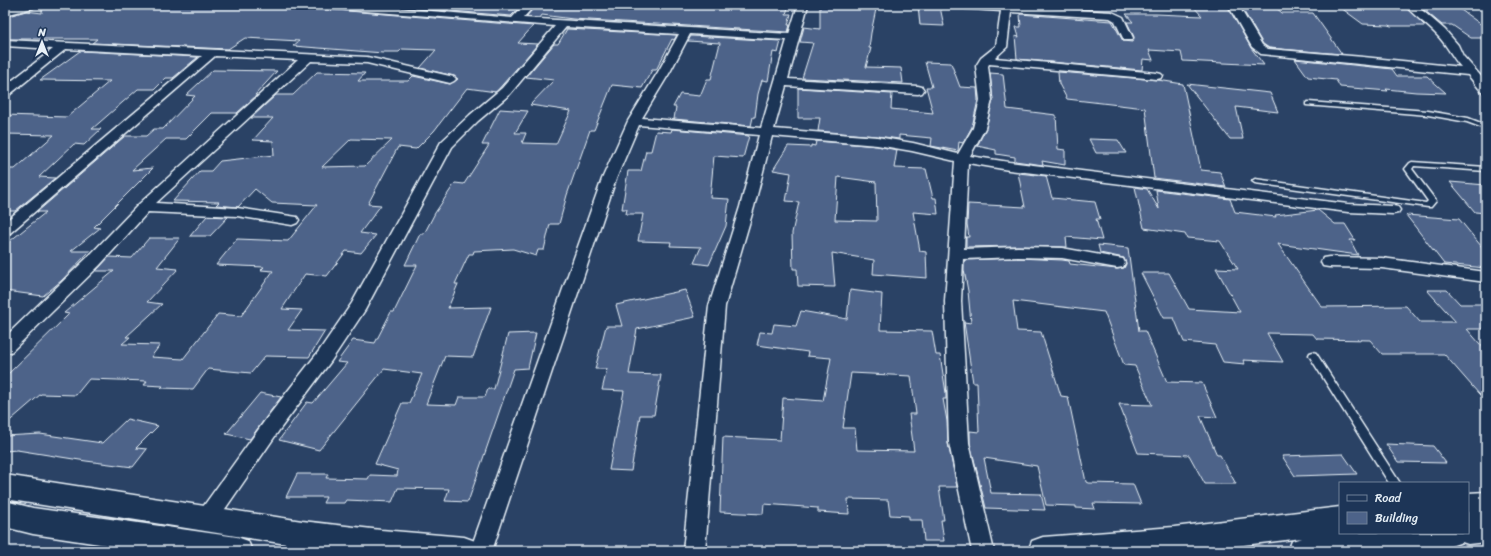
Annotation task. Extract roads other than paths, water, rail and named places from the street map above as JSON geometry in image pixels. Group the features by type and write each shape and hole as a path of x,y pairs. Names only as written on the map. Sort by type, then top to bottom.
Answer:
{"street":[{"path":"5,7 12,5"},
{"path":"5,11 28,5"},
{"path":"326,5 515,21 794,37"},
{"path":"515,21 530,5"},
{"path":"694,551 717,306 747,206 766,133 803,5"},
{"path":"956,5 1112,15 1119,18 1128,38"},
{"path":"1234,5 1258,47 1265,52 1363,60 1471,72"},
{"path":"1410,5 1441,32 1454,47 1458,57 1486,89"},
{"path":"983,551 959,443 954,301 962,158 979,128 986,100 982,66 985,60 1001,47 1006,9"},
{"path":"207,518 273,424 325,356 359,306 446,146 474,118 506,91 563,24"},
{"path":"481,551 609,179 634,121 664,72 686,31"},
{"path":"5,43 367,60 450,79"},
{"path":"5,92 63,46"},
{"path":"5,230 212,53"},
{"path":"5,347 94,261 144,206 308,57"},
{"path":"985,60 1157,76"},
{"path":"781,82 918,90"},
{"path":"634,121 877,141 913,147 942,155 1016,167 1348,208 1393,210"},
{"path":"144,206 237,212 292,220"},
{"path":"956,254 1018,252 1062,253 1117,263"},
{"path":"1329,262 1382,264 1486,277"},
{"path":"5,487 302,534 380,544 464,551"},
{"path":"1469,506 1486,505"},
{"path":"5,514 132,544 237,551"},
{"path":"1043,551 1174,540 1339,520"},
{"path":"1469,531 1486,529"},
{"path":"1303,551 1443,534"}],"lane":[{"path":"1308,104 1428,113 1468,120 1486,127"},
{"path":"1255,181 1428,204 1432,201 1408,169 1412,164 1486,169"},
{"path":"1313,355 1394,482"}]}
